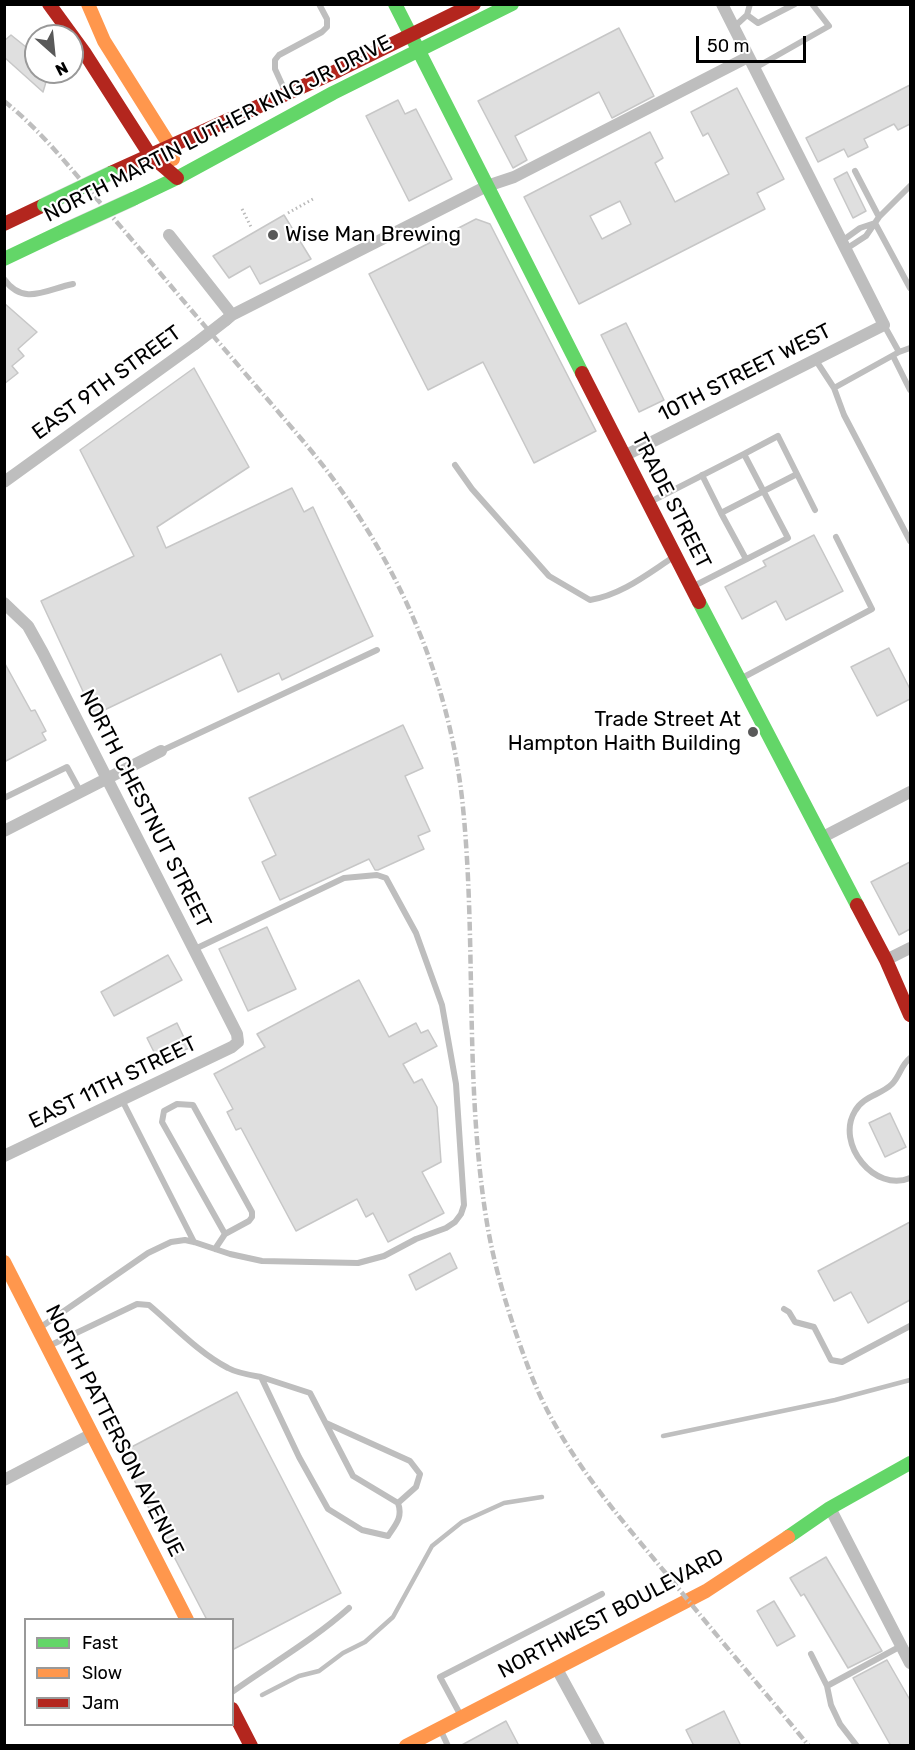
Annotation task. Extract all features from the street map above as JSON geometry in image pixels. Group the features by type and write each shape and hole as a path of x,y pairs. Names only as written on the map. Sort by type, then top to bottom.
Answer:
{"main road":[{"path":"49,4 84,52 150,155 177,178"},
{"path":"88,4 104,41 170,146 177,178"},
{"name":"TRADE STREET","path":"395,4 675,556 886,960 910,1016"},
{"name":"NORTH MARTIN LUTHER KING JR DRIVE","path":"4,224 411,36 474,4"},
{"name":"NORTH MARTIN LUTHER KING JR DRIVE","path":"4,259 177,178 333,93 512,4"},
{"name":"NORTH PATTERSON AVENUE","path":"4,1262 186,1618"},
{"name":"NORTHWEST BOULEVARD","path":"406,1746 706,1591 830,1508 910,1463"},
{"path":"234,1713 248,1744"}],"street":[{"path":"722,4 884,325"},
{"name":"EAST 9TH STREET","path":"4,482 229,318 487,186 514,177 748,57"},
{"path":"169,235 229,318"},
{"name":"10TH STREET WEST","path":"624,456 884,325"},
{"name":"NORTH CHESTNUT STREET","path":"4,603 28,626 108,777 195,950 237,1034 237,1042"},
{"path":"4,831 161,751"},
{"path":"821,838 910,792"},
{"path":"886,960 910,948"},
{"name":"EAST 11TH STREET","path":"4,1156 232,1047 237,1042"},
{"path":"4,1480 92,1434"},
{"path":"830,1508 910,1663"},
{"path":"557,1669 599,1746"}],"lane":[{"path":"286,93 275,69 275,60 279,55 327,27 327,19 319,4"},
{"path":"734,27 747,15 750,4"},
{"path":"747,15 758,23 795,4"},
{"path":"754,69 829,26 812,4"},
{"path":"855,171 910,288"},
{"path":"844,245 860,228 877,220 910,186"},
{"path":"4,279 14,290 30,295 73,284"},
{"path":"884,325 910,390"},
{"path":"834,388 910,348"},
{"path":"816,359 834,388 843,415 910,541"},
{"path":"648,502 778,436 815,510"},
{"path":"691,587 788,538 744,454"},
{"path":"455,465 472,489 549,576 590,600 606,598 620,591 675,556"},
{"path":"721,513 797,474"},
{"path":"702,475 746,560"},
{"path":"739,680 872,609 836,537"},
{"path":"161,751 377,650"},
{"path":"4,798 67,767 80,791"},
{"path":"38,1329 159,1247 184,1240 262,1261 358,1263 384,1256 416,1239 446,1228 456,1222 461,1214 464,1205 456,1084 442,1005 416,933 387,878 376,875 344,878 195,950"},
{"path":"910,1058 904,1063 892,1084 864,1100 854,1112 850,1131 854,1152 865,1167 887,1180 903,1181 910,1178"},
{"path":"122,1100 194,1242"},
{"path":"215,1249 225,1234 249,1221 252,1212 193,1105 177,1104 164,1111 162,1122 225,1234"},
{"path":"47,1347 136,1304 143,1303 149,1305 229,1369 261,1377 310,1393 353,1476 398,1503 401,1511 400,1519 388,1536 362,1530 328,1509 299,1457 261,1377"},
{"path":"784,1309 789,1312 795,1322 814,1327 831,1360 837,1362 842,1362 910,1326"},
{"path":"326,1423 410,1461 420,1474 416,1487 398,1503"},
{"path":"462,1717 440,1677 602,1594"},
{"path":"234,1691 324,1629 349,1608"},
{"path":"827,1686 901,1645"},
{"path":"811,1654 827,1686 831,1705 840,1724 857,1746"},
{"path":"440,1728 448,1746"}],"path":[{"path":"288,213 313,200"},
{"path":"242,209 252,229"}],"building":[{"path":"619,28 654,96 612,118 599,92 515,136 527,160 513,168 478,101"},
{"path":"11,35 24,45 24,75 4,57 4,41"},
{"path":"34,84 45,84 43,92"},
{"path":"910,85 910,124 898,130 894,124 864,139 868,147 848,157 844,149 818,162 806,138"},
{"path":"737,88 784,179 757,193 765,209 579,304 524,197 650,132 663,158 655,163 675,202 729,174 708,133 703,136 691,112","holes":["620,201 631,224 602,239 590,216"]},
{"path":"398,100 405,114 416,109 452,179 409,201 366,116"},
{"path":"847,172 866,211 853,218 834,179"},
{"name":"Wise Man Brewing","path":"284,215 311,259 260,284 250,266 229,278 213,256"},
{"path":"476,219 490,224 596,431 534,463 483,362 428,390 369,274"},
{"path":"4,303 37,332 18,349 24,356 12,366 18,373 4,384"},
{"path":"626,323 664,400 639,412 601,335"},
{"path":"194,368 249,467 157,527 166,548 292,488 304,512 313,507 373,636 282,680 279,673 238,692 221,654 94,715 41,601 134,556 80,450"},
{"path":"814,535 843,591 786,620 776,601 742,619 725,587 766,566 763,561"},
{"path":"889,648 910,689 910,699 877,716 851,667"},
{"path":"4,662 31,711 35,710 46,731 42,733 46,740 4,762"},
{"path":"403,725 423,768 405,776 430,831 418,836 424,849 378,870 375,870 369,859 280,900 262,862 276,855 249,798"},
{"path":"910,862 910,929 899,935 871,882"},
{"path":"267,927 296,989 248,1011 219,949"},
{"path":"168,955 182,980 114,1016 101,992"},
{"path":"359,980 389,1037 416,1023 421,1033 428,1030 437,1046 403,1064 414,1083 422,1079 437,1107 441,1162 422,1172 444,1213 388,1242 373,1213 366,1217 357,1199 296,1231 241,1128 236,1130 227,1112 233,1109 214,1074 265,1047 257,1034"},
{"path":"177,1023 189,1048 159,1062 147,1038"},
{"path":"890,1113 906,1147 885,1157 869,1123"},
{"path":"910,1222 910,1300 868,1323 851,1292 834,1301 818,1271"},
{"path":"450,1253 457,1268 416,1290 409,1275"},
{"path":"237,1392 341,1593 234,1649 234,1618 206,1618 120,1453"},
{"path":"826,1557 882,1651 848,1668 804,1594 801,1596 790,1578"},
{"path":"774,1601 795,1636 777,1646 757,1611"},
{"path":"887,1660 910,1700 910,1746 891,1746 853,1678"},
{"path":"724,1711 741,1746 694,1746 686,1730"},
{"path":"506,1721 519,1746 460,1746"}],"waterway":[{"path":"663,1436 835,1400 910,1380"},
{"path":"262,1695 299,1676 319,1671 343,1653 365,1642 393,1617 432,1546 462,1522 504,1503 542,1497"}],"railway":[{"path":"4,101 29,123 63,160 317,458 341,490 386,561 421,636 447,716 456,756 462,798 469,902 473,1060 479,1165 494,1256 516,1334 544,1404 579,1464 621,1519 809,1746"}],"traffic: fast":[{"path":"395,4 582,373"},
{"path":"133,199 177,178 333,93 512,4"},
{"path":"44,205 111,173"},
{"path":"65,230 133,199"},
{"path":"4,259 65,230"},
{"path":"699,602 857,905"},
{"path":"788,1537 830,1508 910,1463"}],"traffic: slow":[{"path":"88,4 104,41 170,146 173,159"},
{"path":"4,1262 186,1618"},
{"path":"406,1746 706,1591 788,1537"}],"traffic: jam":[{"path":"49,4 84,52 150,155 177,178"},
{"path":"111,173 339,70 474,4"},
{"path":"4,224 44,205"},
{"path":"582,373 699,602"},
{"path":"857,905 886,960 910,1015"},
{"path":"234,1713 251,1746"}],"place":[{"name":"Wise Man Brewing","path":"273,235"},
{"name":"Trade Street At Hampton Haith Building","path":"753,732"}]}
